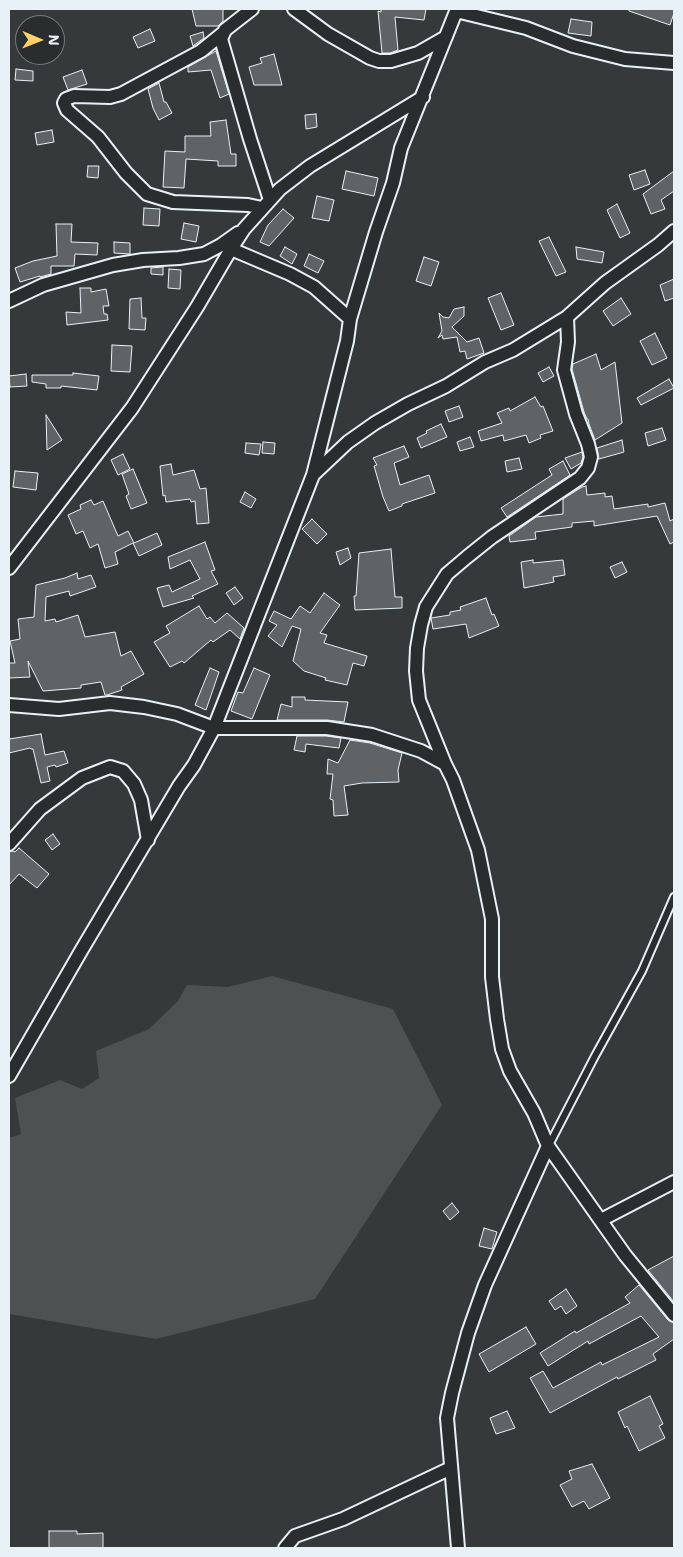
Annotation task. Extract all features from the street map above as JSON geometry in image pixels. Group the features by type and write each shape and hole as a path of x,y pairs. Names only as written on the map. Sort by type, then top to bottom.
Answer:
{"street":[{"path":"252,9 201,51 121,94 110,97 74,96 66,99 64,103 67,110 98,137 126,173 147,194 173,202 266,204"},
{"path":"294,9 328,34 370,58 379,61 391,61 418,53 446,37"},
{"path":"9,1076 214,728 313,475 347,341 350,319 393,183 401,148 457,10 526,28 574,46 625,59 674,63"},
{"path":"222,34 222,45 266,204"},
{"path":"9,568 132,408 197,307 244,228 280,190 310,166 423,97"},
{"path":"9,301 43,285 113,265 204,254 221,245 244,228"},
{"path":"313,475 348,442 375,423 408,404 446,386 485,362 513,350 567,316 605,283 658,245 674,231"},
{"path":"231,249 290,274 314,287 350,319"},
{"path":"567,316 568,342 564,370 576,414 588,444 590,457 588,468 580,478 492,537 448,574 426,608 420,625 416,671 420,700 453,780 478,850 492,919 492,976 502,1048 510,1070 534,1113 548,1146 625,1255 674,1315"},
{"path":"9,705 59,709 110,704 144,707 178,714 214,728 327,728 372,735 421,751 445,764"},
{"path":"9,844 40,809 82,778 110,767 123,771 134,784 141,800 148,840"},
{"path":"458,1548 447,1418 468,1333 485,1284 548,1146"},
{"path":"601,1220 674,1182"},
{"path":"285,1548 295,1536 343,1519 451,1468"}],"lane":[{"path":"548,1146 642,971 674,897"}],"shaded area":[{"path":"272,976 393,1009 442,1105 315,1299 156,1339 9,1314 9,1138 21,1134 15,1098 60,1080 82,1089 99,1078 96,1051 149,1029 178,1001 187,985 228,987"}],"building":[{"path":"192,9 223,9 223,21 218,26 196,26"},
{"path":"381,9 426,9 424,20 395,17 398,50 382,53 378,11 381,12"},
{"path":"629,9 674,9 674,13 670,25 629,11"},
{"path":"571,19 592,22 591,36 568,33"},
{"path":"150,29 155,41 138,48 133,37"},
{"path":"203,32 204,38 193,46 190,36"},
{"path":"216,51 229,94 220,98 211,70 188,72 188,67"},
{"path":"274,54 282,85 254,85 249,67 262,63 260,58"},
{"path":"16,69 33,71 33,81 15,80"},
{"path":"82,70 87,84 68,90 63,77"},
{"path":"159,83 164,102 166,102 172,113 159,120 153,108 148,89"},
{"path":"316,114 317,127 306,129 305,115"},
{"path":"226,120 231,154 236,154 236,166 218,166 218,161 186,159 184,188 163,187 165,151 185,152 185,136 211,136 210,122"},
{"path":"52,130 54,142 37,145 35,133"},
{"path":"88,166 99,166 98,178 87,177"},
{"path":"645,170 650,184 634,190 629,175"},
{"path":"346,171 378,178 374,196 342,189"},
{"path":"674,171 674,191 661,200 665,209 651,214 643,194"},
{"path":"317,196 334,200 329,221 312,218"},
{"path":"617,204 630,233 620,238 607,210"},
{"path":"144,208 160,209 159,226 143,225"},
{"path":"283,209 294,218 269,246 260,242 268,225"},
{"path":"184,223 199,226 196,242 181,239"},
{"path":"56,224 72,224 71,242 98,243 97,255 75,254 74,266 51,266 51,274 20,282 15,268 33,261 57,256"},
{"path":"549,237 566,272 556,276 539,241"},
{"path":"114,242 130,243 130,254 114,253"},
{"path":"285,247 297,254 292,264 280,256"},
{"path":"576,247 604,252 602,263 577,259"},
{"path":"309,254 324,261 318,273 304,266"},
{"path":"424,257 439,262 431,286 416,281"},
{"path":"163,267 163,275 151,274 151,268"},
{"path":"169,269 181,270 180,289 168,288"},
{"path":"674,279 674,298 665,301 660,285"},
{"path":"80,288 91,288 91,292 106,289 109,306 103,306 104,314 107,314 108,320 67,325 66,312 81,313"},
{"path":"501,293 514,325 501,330 488,298"},
{"path":"141,298 142,318 146,318 145,330 129,329 130,299"},
{"path":"621,298 631,314 613,326 603,311"},
{"path":"464,307 464,316 452,327 467,342 479,338 484,353 467,359 465,351 460,352 457,337 443,339 442,335 438,338 442,331 439,313 443,317 449,318 454,309"},
{"path":"655,333 667,358 652,365 640,341"},
{"path":"112,345 132,346 130,372 111,371"},
{"path":"596,354 601,370 615,362 622,423 595,440 584,412 572,369 573,364"},
{"path":"549,367 554,376 543,382 538,373"},
{"path":"73,373 99,376 97,390 61,386 61,388 46,388 46,384 32,382 32,375 73,375"},
{"path":"26,374 27,386 10,387 9,376"},
{"path":"669,379 674,388 641,405 637,398"},
{"path":"535,397 541,407 543,406 553,431 540,435 541,438 529,443 526,435 504,441 503,435 481,441 478,431 502,423 497,413 509,408 510,411"},
{"path":"459,406 463,417 449,422 445,411"},
{"path":"46,415 62,440 47,450"},
{"path":"441,424 447,437 421,448 417,438 427,433 426,431"},
{"path":"662,428 666,440 648,446 645,433"},
{"path":"470,437 474,447 460,451 457,442"},
{"path":"622,440 624,452 599,459 597,448"},
{"path":"263,442 275,443 274,454 262,453"},
{"path":"246,443 261,444 259,455 245,453"},
{"path":"404,446 409,457 394,463 400,485 429,475 435,493 402,504 402,506 389,511 374,466 377,465 373,458"},
{"path":"582,452 581,463 571,469 565,458"},
{"path":"123,454 130,469 118,475 111,460"},
{"path":"519,458 522,469 507,472 505,461"},
{"path":"563,461 570,475 507,517 501,508 552,475 549,469"},
{"path":"171,464 173,475 194,470 200,489 206,488 209,523 197,524 195,501 191,502 190,499 166,502 165,495 163,496 160,466"},
{"path":"133,469 147,503 131,509 126,496 129,494 122,474"},
{"path":"15,471 38,473 36,490 13,487"},
{"path":"586,486 587,495 605,493 605,497 612,496 614,509 648,504 648,507 665,503 670,521 674,519 674,542 670,544 657,516 594,526 594,521 572,523 572,527 535,532 536,539 510,542 509,536 536,517 563,514 563,499"},
{"path":"245,492 256,499 251,508 240,502"},
{"path":"91,500 94,505 103,501 118,536 128,531 134,543 157,533 162,545 139,556 133,543 115,552 118,564 105,568 98,544 90,548 83,531 76,534 68,515 81,509 80,505"},
{"path":"312,519 327,534 317,544 302,529"},
{"path":"205,542 215,570 211,571 218,584 192,596 194,598 163,607 157,588 169,585 172,592 200,579 190,560 170,569 168,557"},
{"path":"348,548 351,558 340,565 336,552"},
{"path":"391,549 395,597 402,597 402,608 355,610 354,596 356,596 359,553"},
{"path":"533,560 533,563 563,560 565,575 553,577 554,582 524,588 521,562"},
{"path":"622,562 627,572 615,578 610,567"},
{"path":"77,573 78,579 91,575 96,587 70,596 69,591 46,597 45,621 55,619 56,622 78,615 85,637 115,632 121,656 131,651 144,674 121,687 122,690 107,695 105,695 101,682 81,685 81,688 43,691 28,661 30,677 9,678 9,663 15,663 10,641 20,639 18,619 34,617 36,585"},
{"path":"235,587 243,598 234,605 226,593"},
{"path":"324,593 340,605 320,633 327,635 324,643 367,656 364,666 353,663 347,685 325,680 326,678 304,671 293,661 301,629 292,626 282,647 268,636 277,625 269,621 274,611 291,619 300,606 310,613"},
{"path":"486,598 492,615 494,614 499,626 469,638 466,624 433,629 431,618 450,615 450,612 461,610 460,607"},
{"path":"199,606 207,619 210,617 215,623 227,613 244,628 240,639 230,630 213,642 211,640 184,663 182,661 170,667 154,642 170,633 166,626"},
{"path":"210,668 219,672 206,710 195,705"},
{"path":"254,668 270,675 252,719 231,711 238,692 243,693"},
{"path":"292,697 305,697 305,700 348,702 344,722 277,720 281,704 292,707"},
{"path":"41,734 45,755 64,751 68,763 56,767 55,765 47,767 50,781 41,783 33,749 9,753 9,739"},
{"path":"297,736 341,738 339,748 306,744 305,752 294,750"},
{"path":"350,740 370,743 402,753 398,770 399,782 362,783 344,786 348,815 334,816 333,800 330,799 333,774 327,774 328,759 338,763"},
{"path":"53,834 60,844 52,850 45,840"},
{"path":"19,848 49,874 37,888 19,874 9,885 9,852 15,852"},
{"path":"452,1203 459,1212 450,1220 443,1211"},
{"path":"484,1228 497,1232 492,1249 479,1246"},
{"path":"674,1256 674,1302 648,1270"},
{"path":"639,1285 668,1320 674,1323 674,1339 653,1354 656,1360 618,1379 617,1377 550,1413 530,1378 543,1371 553,1388 601,1362 602,1365 659,1337 641,1316 589,1344 588,1341 548,1366 540,1353 575,1331 576,1333 630,1303 625,1297"},
{"path":"566,1289 577,1306 566,1314 561,1306 555,1310 549,1301"},
{"path":"526,1327 536,1344 489,1372 479,1354"},
{"path":"650,1396 663,1424 659,1426 665,1438 639,1451 618,1412"},
{"path":"507,1411 515,1428 496,1434 490,1418"},
{"path":"592,1464 610,1498 589,1509 584,1501 572,1507 560,1485 572,1479 569,1471"},
{"path":"49,1531 77,1531 77,1534 103,1533 103,1548 49,1548"}]}
